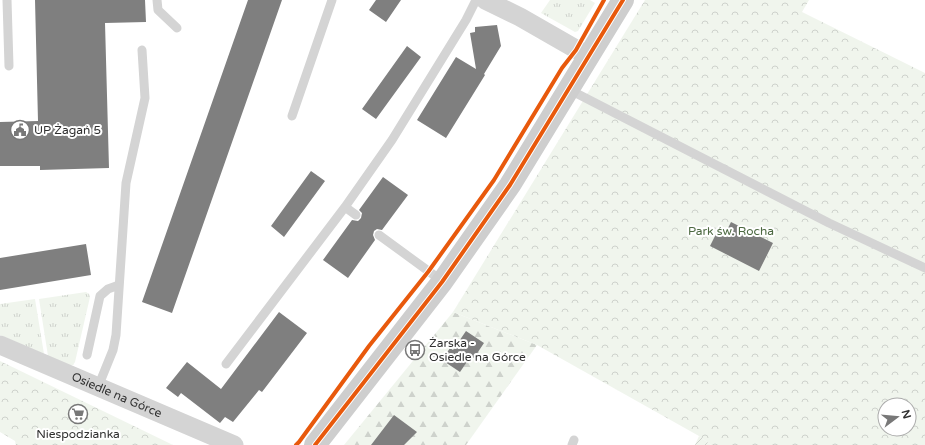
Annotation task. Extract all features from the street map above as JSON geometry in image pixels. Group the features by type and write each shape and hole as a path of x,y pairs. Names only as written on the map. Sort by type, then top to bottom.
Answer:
{"street":[{"path":"485,0 520,17 588,56"},
{"path":"315,445 442,282 510,185 622,0"},
{"name":"Osiedle na Górce","path":"0,345 234,445"}],"lane":[{"path":"7,0 9,66"},
{"path":"157,0 158,10 177,28"},
{"path":"292,116 332,0"},
{"path":"226,364 346,206 392,140 466,20 476,0"},
{"path":"98,387 113,350 116,335 126,183 145,98 142,50"},
{"path":"568,89 829,222 925,268"},
{"path":"346,206 356,215"},
{"path":"379,235 442,282"},
{"path":"86,355 100,296 108,289 119,285"}],"green space":[{"path":"550,0 590,0 595,3 578,31 575,32 541,13"},
{"name":"Park św. Rocha","path":"645,0 809,0 802,12 925,73 925,445 711,445 699,436 537,345 453,312"},
{"path":"86,292 90,297 75,362 73,365 70,365 48,356 39,299"},
{"path":"35,299 44,354 0,335 0,304"},
{"path":"453,312 537,345 466,445 344,445"},
{"path":"0,361 173,445 16,445 15,441 0,432"},
{"path":"699,436 711,445 695,445"}],"building":[{"path":"35,0 145,0 146,22 105,23 109,168 40,170 40,166 0,166 0,122 38,121"},
{"path":"248,0 282,0 172,313 142,302"},
{"path":"376,0 401,0 386,22 369,10"},
{"path":"497,25 501,46 446,138 417,120 456,57 476,69 470,33 475,32 475,27"},
{"path":"407,46 421,57 376,119 362,109"},
{"path":"311,171 325,181 284,237 271,226"},
{"path":"383,177 408,195 382,230 377,229 374,231 373,235 375,240 348,278 323,260 352,220 358,221 361,218 362,213 359,210"},
{"path":"731,222 773,243 759,271 710,246 719,228 726,232"},
{"path":"86,244 91,275 0,290 0,258"},
{"path":"279,312 307,333 262,392 259,390 233,422 225,417 220,423 181,393 178,397 166,388 187,362 221,389"},
{"path":"466,331 484,343 474,358 471,356 460,372 442,360 450,348 453,350"},
{"path":"394,415 417,432 404,445 371,445"}],"cycle path":[{"path":"296,445 369,346 428,272 494,180 562,68 576,50 604,0"},
{"path":"315,445 442,282 510,185 623,0"}],"place":[{"name":"UP Żagań 5","path":"20,130"},
{"name":"Żarska - Osiedle na Górce","path":"415,350"},
{"name":"Niespodzianka","path":"78,414"}]}
